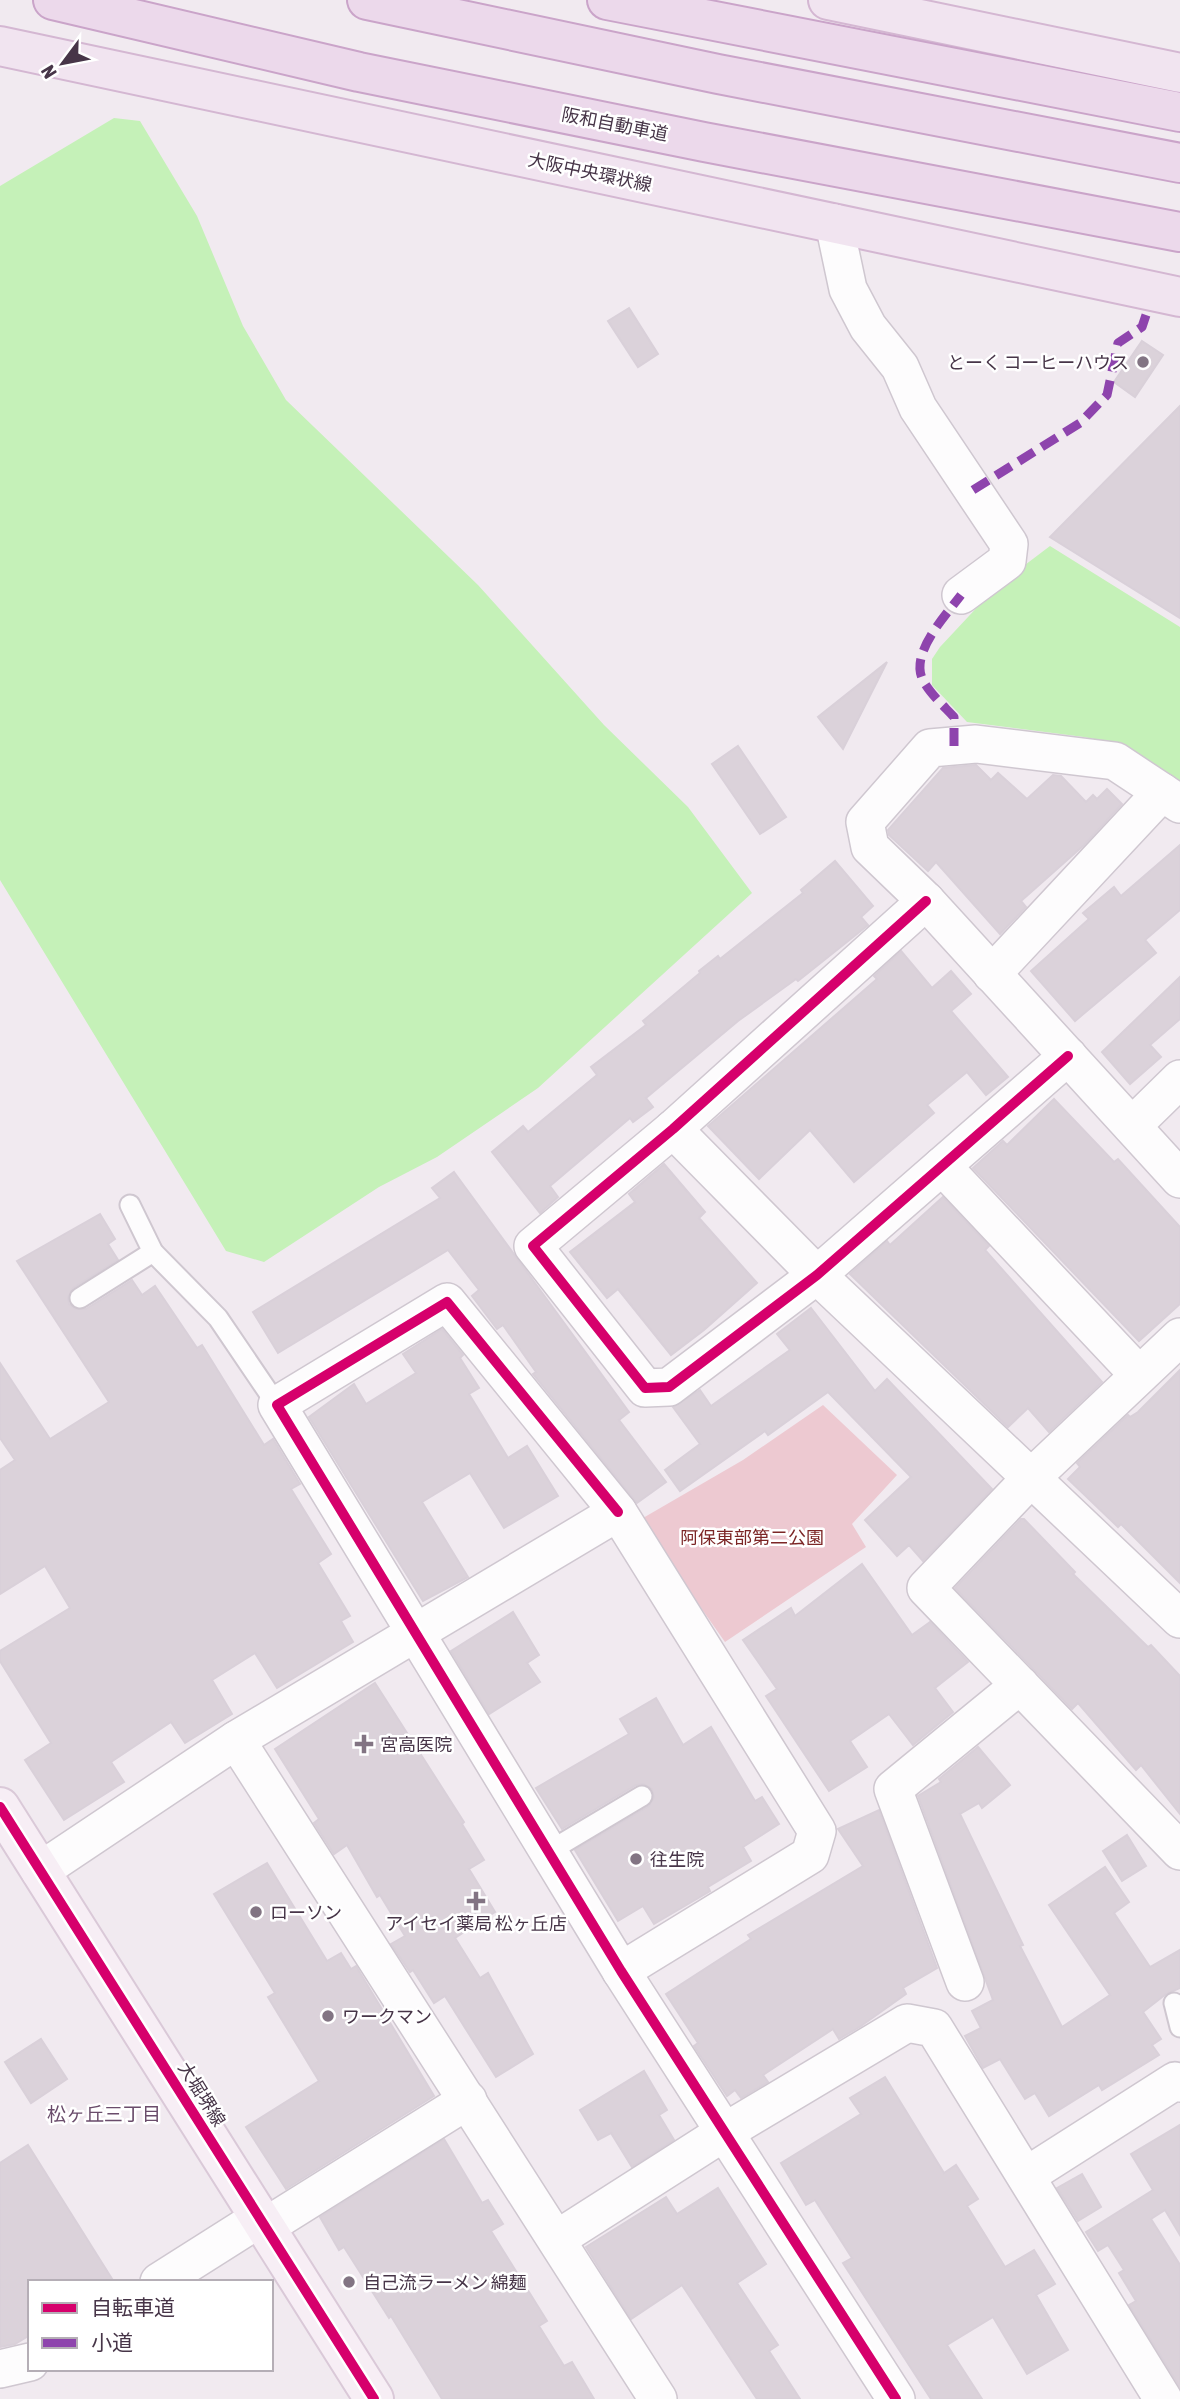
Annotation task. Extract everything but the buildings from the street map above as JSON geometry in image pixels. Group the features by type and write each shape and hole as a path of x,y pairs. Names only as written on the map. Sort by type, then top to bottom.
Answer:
{"highway":[{"name":"阪和自動車道","path":"53,0 359,72 704,142 1180,232"},
{"path":"367,0 718,74 1180,163"},
{"path":"607,0 1180,112"}],"main road":[{"path":"828,0 1180,73"},
{"name":"大阪中央環状線","path":"0,46 1180,297"},
{"name":"大堀堺線","path":"0,1807 374,2399"}],"street":[{"path":"834,223 848,289 868,327 900,367 918,408 1009,544 1007,561 961,596"},
{"path":"992,974 1171,798 1115,761 976,744 930,748 865,822 870,847 926,901 992,974 1180,1179"},
{"path":"926,901 673,1129 533,1246 645,1388 669,1387 817,1275 1068,1056"},
{"path":"1132,1126 1180,1079"},
{"path":"673,1129 817,1275 1179,1615"},
{"path":"942,1166 1139,1376"},
{"path":"621,1971 810,1854 817,1831 618,1512 447,1302 276,1405 621,1971 896,2399"},
{"path":"1180,1337 1033,1476 926,1588 1180,1851"},
{"path":"40,1871 236,1740 618,1512"},
{"path":"965,1982 893,1789 1020,1685"},
{"path":"236,1740 658,2399"},
{"path":"557,2239 723,2133 907,2023 934,2028 1163,2399"},
{"path":"1026,2176 1175,2081 1180,2083"},
{"path":"163,2280 468,2100"},
{"path":"0,2369 28,2362"}],"lane":[{"path":"130,1205 153,1252 218,1318 276,1405"},
{"path":"80,1298 153,1252"},
{"path":"548,1852 642,1796"},
{"path":"1174,2003 1180,2027"}],"green space":[{"name":"阿保東部第二公園","path":"823,1405 897,1475 852,1524 866,1547 725,1642 675,1571 643,1518 743,1460"}],"shaded area":[{"path":"114,118 140,121 197,216 243,326 286,400 478,585 604,725 688,807 752,893 538,1088 437,1157 379,1187 264,1262 226,1251 0,880 0,186"},
{"path":"1050,546 1180,627 1180,783 1122,745 1084,737 967,722 932,685 932,659 940,647 997,586"}],"marked path":[{"path":"973,490 1080,423 1107,395 1118,343 1142,327 1146,315"},
{"path":"954,746 954,717 928,688 920,668 921,657 932,634 961,595"}],"cycle path":[{"path":"926,901 673,1129 533,1246 645,1388 669,1387 817,1275 1068,1056"},
{"path":"618,1512 447,1302 277,1405 621,1971 896,2399"},
{"path":"0,1807 374,2399"}],"place":[{"name":"とーく コーヒーハウス","path":"1143,362"},
{"name":"宮高医院","path":"364,1744"},
{"name":"往生院","path":"636,1859"},
{"name":"アイセイ薬局 松ヶ丘店","path":"476,1901"},
{"name":"ローソン","path":"256,1912"},
{"name":"ワークマン","path":"328,2016"},
{"name":"自己流ラーメン 綿麺","path":"349,2282"}],"district":[{"name":"松ヶ丘三丁目","path":"104,2114"}]}
